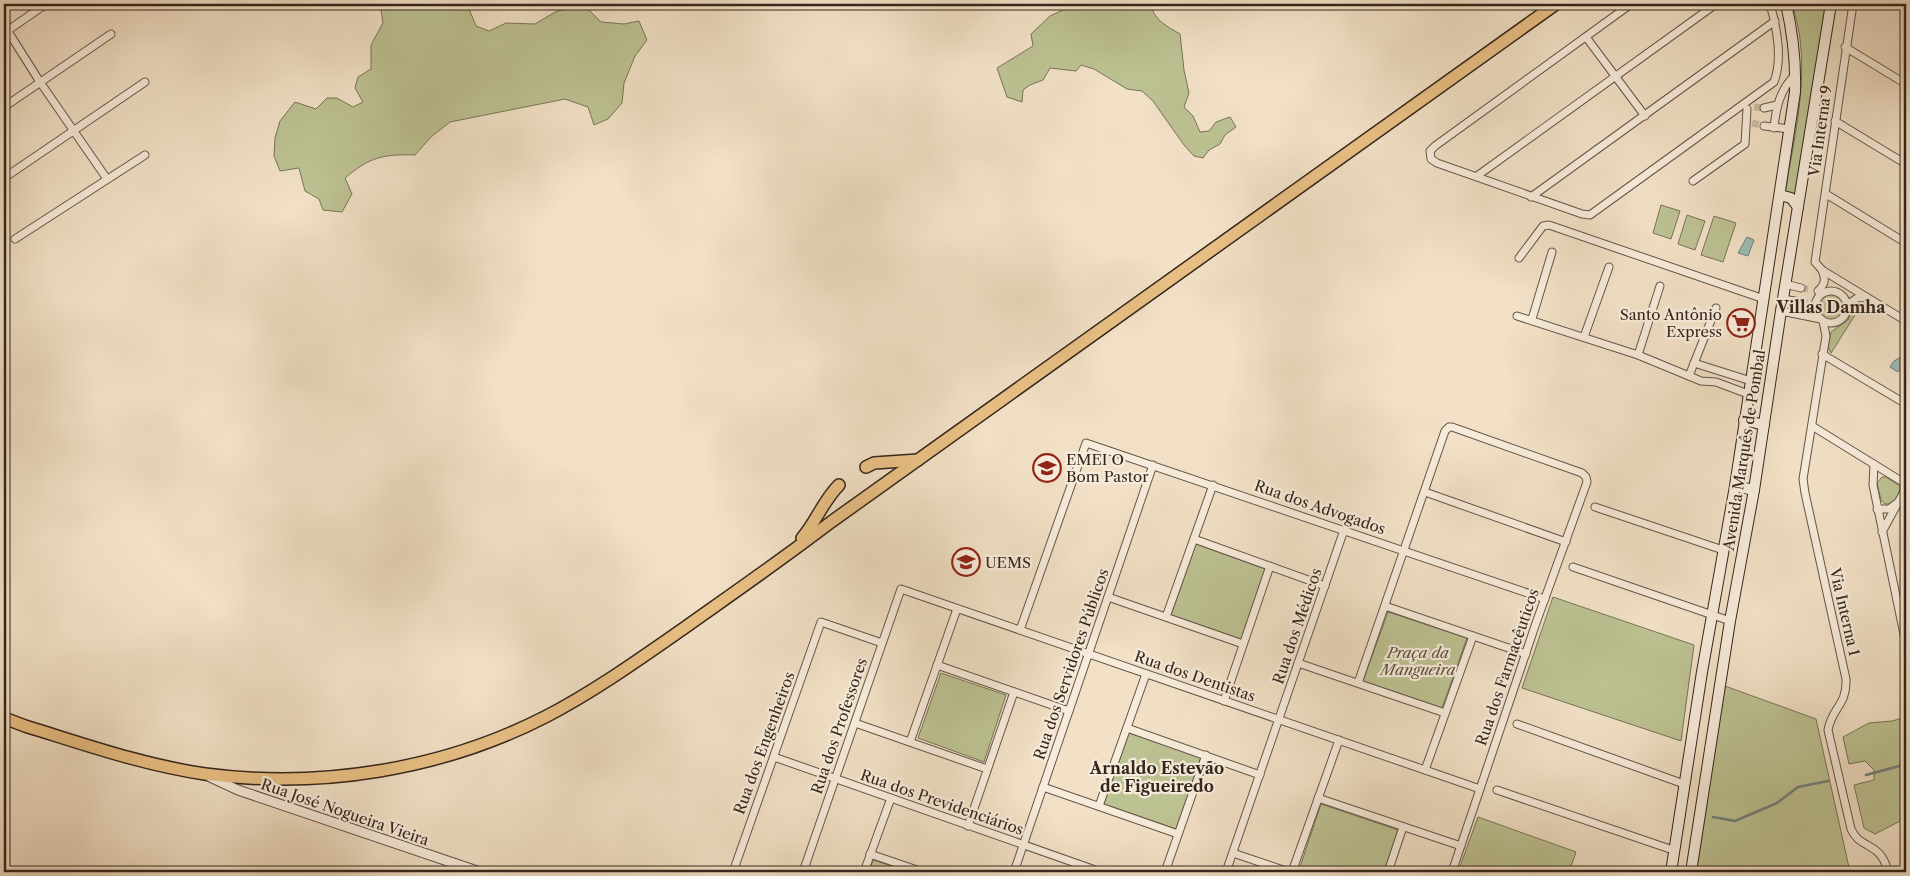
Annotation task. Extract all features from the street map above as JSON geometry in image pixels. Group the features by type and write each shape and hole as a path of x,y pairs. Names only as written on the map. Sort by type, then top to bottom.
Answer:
{"highway":[{"path":"4,718 121,755 203,774 272,778 321,778 370,773 413,765 480,745 545,717 582,697 627,668 782,560 831,522 1556,4"},
{"path":"866,467 874,463 918,460"},
{"path":"782,560 809,530 832,492 839,486"},
{"path":"4,712 25,726"},
{"path":"4,726 25,726"}],"main road":[{"name":"Avenida Marquês de Pombal","path":"1671,872 1673,850 1735,486 1790,129 1796,75 1793,32 1786,4"},
{"name":"Avenida Marquês de Pombal","path":"1691,872 1831,4"},
{"path":"1780,195 1791,198 1798,207"},
{"path":"1744,420 1764,425"},
{"path":"1735,486 1754,490"}],"street":[{"path":"46,4 5,30 107,179"},
{"path":"1631,4 1435,146 1430,151 1431,159 1437,163 1531,197 1590,215 1774,82 1778,73 1778,45 1775,21 1770,4"},
{"path":"1477,176 1716,4"},
{"name":"Via Interna 9","path":"1822,270 1815,262 1845,47 1853,4"},
{"path":"1531,197 1775,21"},
{"path":"4,107 112,34"},
{"path":"1586,37 1645,116"},
{"path":"1845,47 1906,84"},
{"path":"1764,108 1776,105 1780,101 1782,92 1796,75"},
{"path":"4,178 145,82"},
{"path":"1774,128 1776,105"},
{"path":"1737,109 1750,108"},
{"path":"1750,108 1752,123"},
{"path":"1693,181 1745,144 1750,108"},
{"path":"1835,121 1906,164"},
{"path":"1764,126 1790,129"},
{"path":"15,239 145,155"},
{"path":"1826,194 1906,243"},
{"path":"1519,258 1543,226 1549,225 1764,299"},
{"path":"1532,319 1552,252"},
{"path":"1584,337 1609,268"},
{"path":"1822,270 1906,321"},
{"path":"1818,291 1824,286 1826,279 1822,270"},
{"path":"1832,290 1837,278"},
{"path":"1785,284 1801,288"},
{"path":"1638,355 1660,286"},
{"path":"1826,336 1836,322 1844,316 1846,302 1852,288"},
{"path":"1818,291 1832,290 1839,293 1846,302"},
{"path":"1818,291 1818,298 1812,305 1822,320 1826,336"},
{"path":"1846,302 1867,297"},
{"path":"1783,299 1800,302"},
{"path":"1689,376 1716,308"},
{"path":"1781,311 1827,322 1836,322"},
{"path":"1517,316 1532,319 1638,355 1701,381 1716,382 1748,394"},
{"name":"Via Interna 1","path":"1826,336 1803,479 1804,493 1846,679 1845,698 1833,715 1828,730 1854,835 1881,854 1888,872"},
{"path":"1822,354 1906,404"},
{"path":"1694,363 1751,381"},
{"path":"1812,426 1906,486 1882,532"},
{"name":"Rua dos Farmacêuticos","path":"1425,492 1445,431 1452,427 1582,473 1586,477 1587,482 1452,872"},
{"name":"Rua dos Advogados","path":"1020,630 1086,443 1545,599"},
{"path":"1874,464 1873,485 1877,509 1905,626 1905,639"},
{"name":"Rua dos Servidores Públicos","path":"1014,872 1153,465"},
{"path":"1166,617 1213,485"},
{"path":"1358,683 1425,492 1566,542"},
{"path":"1877,509 1889,509 1899,502"},
{"path":"1595,506 1723,550"},
{"name":"Rua dos Médicos","path":"1226,872 1344,530"},
{"path":"1194,539 1325,586"},
{"path":"1224,701 1270,566"},
{"path":"1573,567 1730,621"},
{"name":"Rua dos Dentistas","path":"901,590 1480,789"},
{"name":"Rua dos Professores","path":"803,872 901,590"},
{"path":"1108,597 1243,644"},
{"path":"1898,603 1906,605"},
{"path":"1385,606 1526,654"},
{"path":"910,742 957,609"},
{"name":"Rua dos Engenheiros","path":"733,872 822,622 882,643"},
{"path":"1425,770 1472,636"},
{"path":"1298,663 1445,713"},
{"path":"937,665 1069,711"},
{"path":"1100,806 1146,674"},
{"path":"968,826 1014,692"},
{"path":"855,723 987,769"},
{"path":"1517,724 1684,784"},
{"path":"1127,728 1260,775"},
{"path":"1233,853 1291,872 1339,740"},
{"path":"1165,872 1206,755"},
{"name":"Rua dos Previdenciários","path":"774,757 1023,845 1078,868 1101,872"},
{"name":"Rua José Nogueira Vieira","path":"203,774 238,790 480,872"},
{"path":"1043,787 1178,834"},
{"path":"1497,790 1673,850"},
{"path":"864,872 891,798"},
{"path":"1318,798 1461,846"},
{"path":"1388,872 1403,827"},
{"path":"870,854 923,872"}],"green space":[{"path":"380,4 452,6 467,4 476,26 489,31 506,23 535,24 557,11 585,6 601,22 624,24 639,21 647,40 635,56 624,83 622,103 608,119 594,125 588,107 565,99 450,122 431,137 415,155 385,156 362,165 345,178 352,194 342,212 323,210 319,199 305,191 299,168 280,171 274,156 275,138 280,121 295,102 316,109 327,98 337,98 353,107 363,102 355,88 358,77 371,69 371,45 383,23"},
{"path":"1062,4 1151,4 1152,10 1158,19 1180,34 1189,93 1184,107 1193,116 1200,132 1209,131 1216,122 1230,117 1236,127 1225,135 1220,144 1209,150 1203,158 1194,156 1153,101 1142,91 1127,89 1094,69 1081,65 1076,71 1050,68 1043,80 1023,90 1022,102 1007,97 997,68 1033,46 1031,34 1050,16 1063,10"},
{"path":"1792,4 1827,4 1796,198 1785,193 1797,122 1802,75 1798,27"},
{"path":"1661,205 1680,211 1671,239 1653,233"},
{"path":"1687,215 1705,221 1695,250 1678,244"},
{"path":"1714,216 1736,223 1723,262 1701,255"},
{"path":"1831,294 1840,298 1844,307 1840,316 1831,320 1822,316 1818,307 1822,298"},
{"path":"1863,300 1831,353 1828,347 1831,332 1848,320 1854,302"},
{"path":"1882,477 1886,477 1900,486 1896,499 1888,504 1881,500 1877,483"},
{"path":"1196,544 1265,569 1241,639 1171,615"},
{"path":"1553,597 1694,645 1681,741 1522,688"},
{"name":"Praça da Mangueira","path":"1388,612 1467,638 1442,708 1363,681"},
{"path":"941,673 1006,695 984,762 918,738"},
{"path":"1725,686 1816,719 1850,872 1695,871"},
{"path":"1906,717 1906,818 1875,834 1864,828 1854,785 1874,780 1874,770 1865,761 1849,764 1843,737 1869,723 1892,721"},
{"path":"1129,733 1201,757 1176,829 1104,804"},
{"path":"1321,804 1398,830 1385,872 1305,872 1299,870"},
{"path":"1478,817 1576,852 1569,872 1563,870 1562,872 1458,872"},
{"path":"873,860 910,872 869,872"}],"water":[{"path":"1747,237 1754,240 1748,256 1738,253"},
{"path":"1906,354 1906,371 1901,368 1898,372 1890,367 1894,361"}],"waterway":[{"path":"1866,775 1903,765 1906,767"},
{"path":"1713,817 1735,821 1777,803 1798,787 1828,781"}],"tunnel":[{"path":"1754,107 1764,108"},
{"path":"1752,123 1764,126"},
{"path":"1801,288 1811,289"},
{"path":"1800,302 1809,304"}],"place":[{"name":"Santo Antônio Express","path":"1741,323"},
{"name":"EMEI O Bom Pastor","path":"1047,468"},
{"name":"UEMS","path":"966,562"}],"district":[{"name":"Villas Damha","path":"1831,307"},
{"name":"Arnaldo Estevão de Figueiredo","path":"1157,777"}]}
